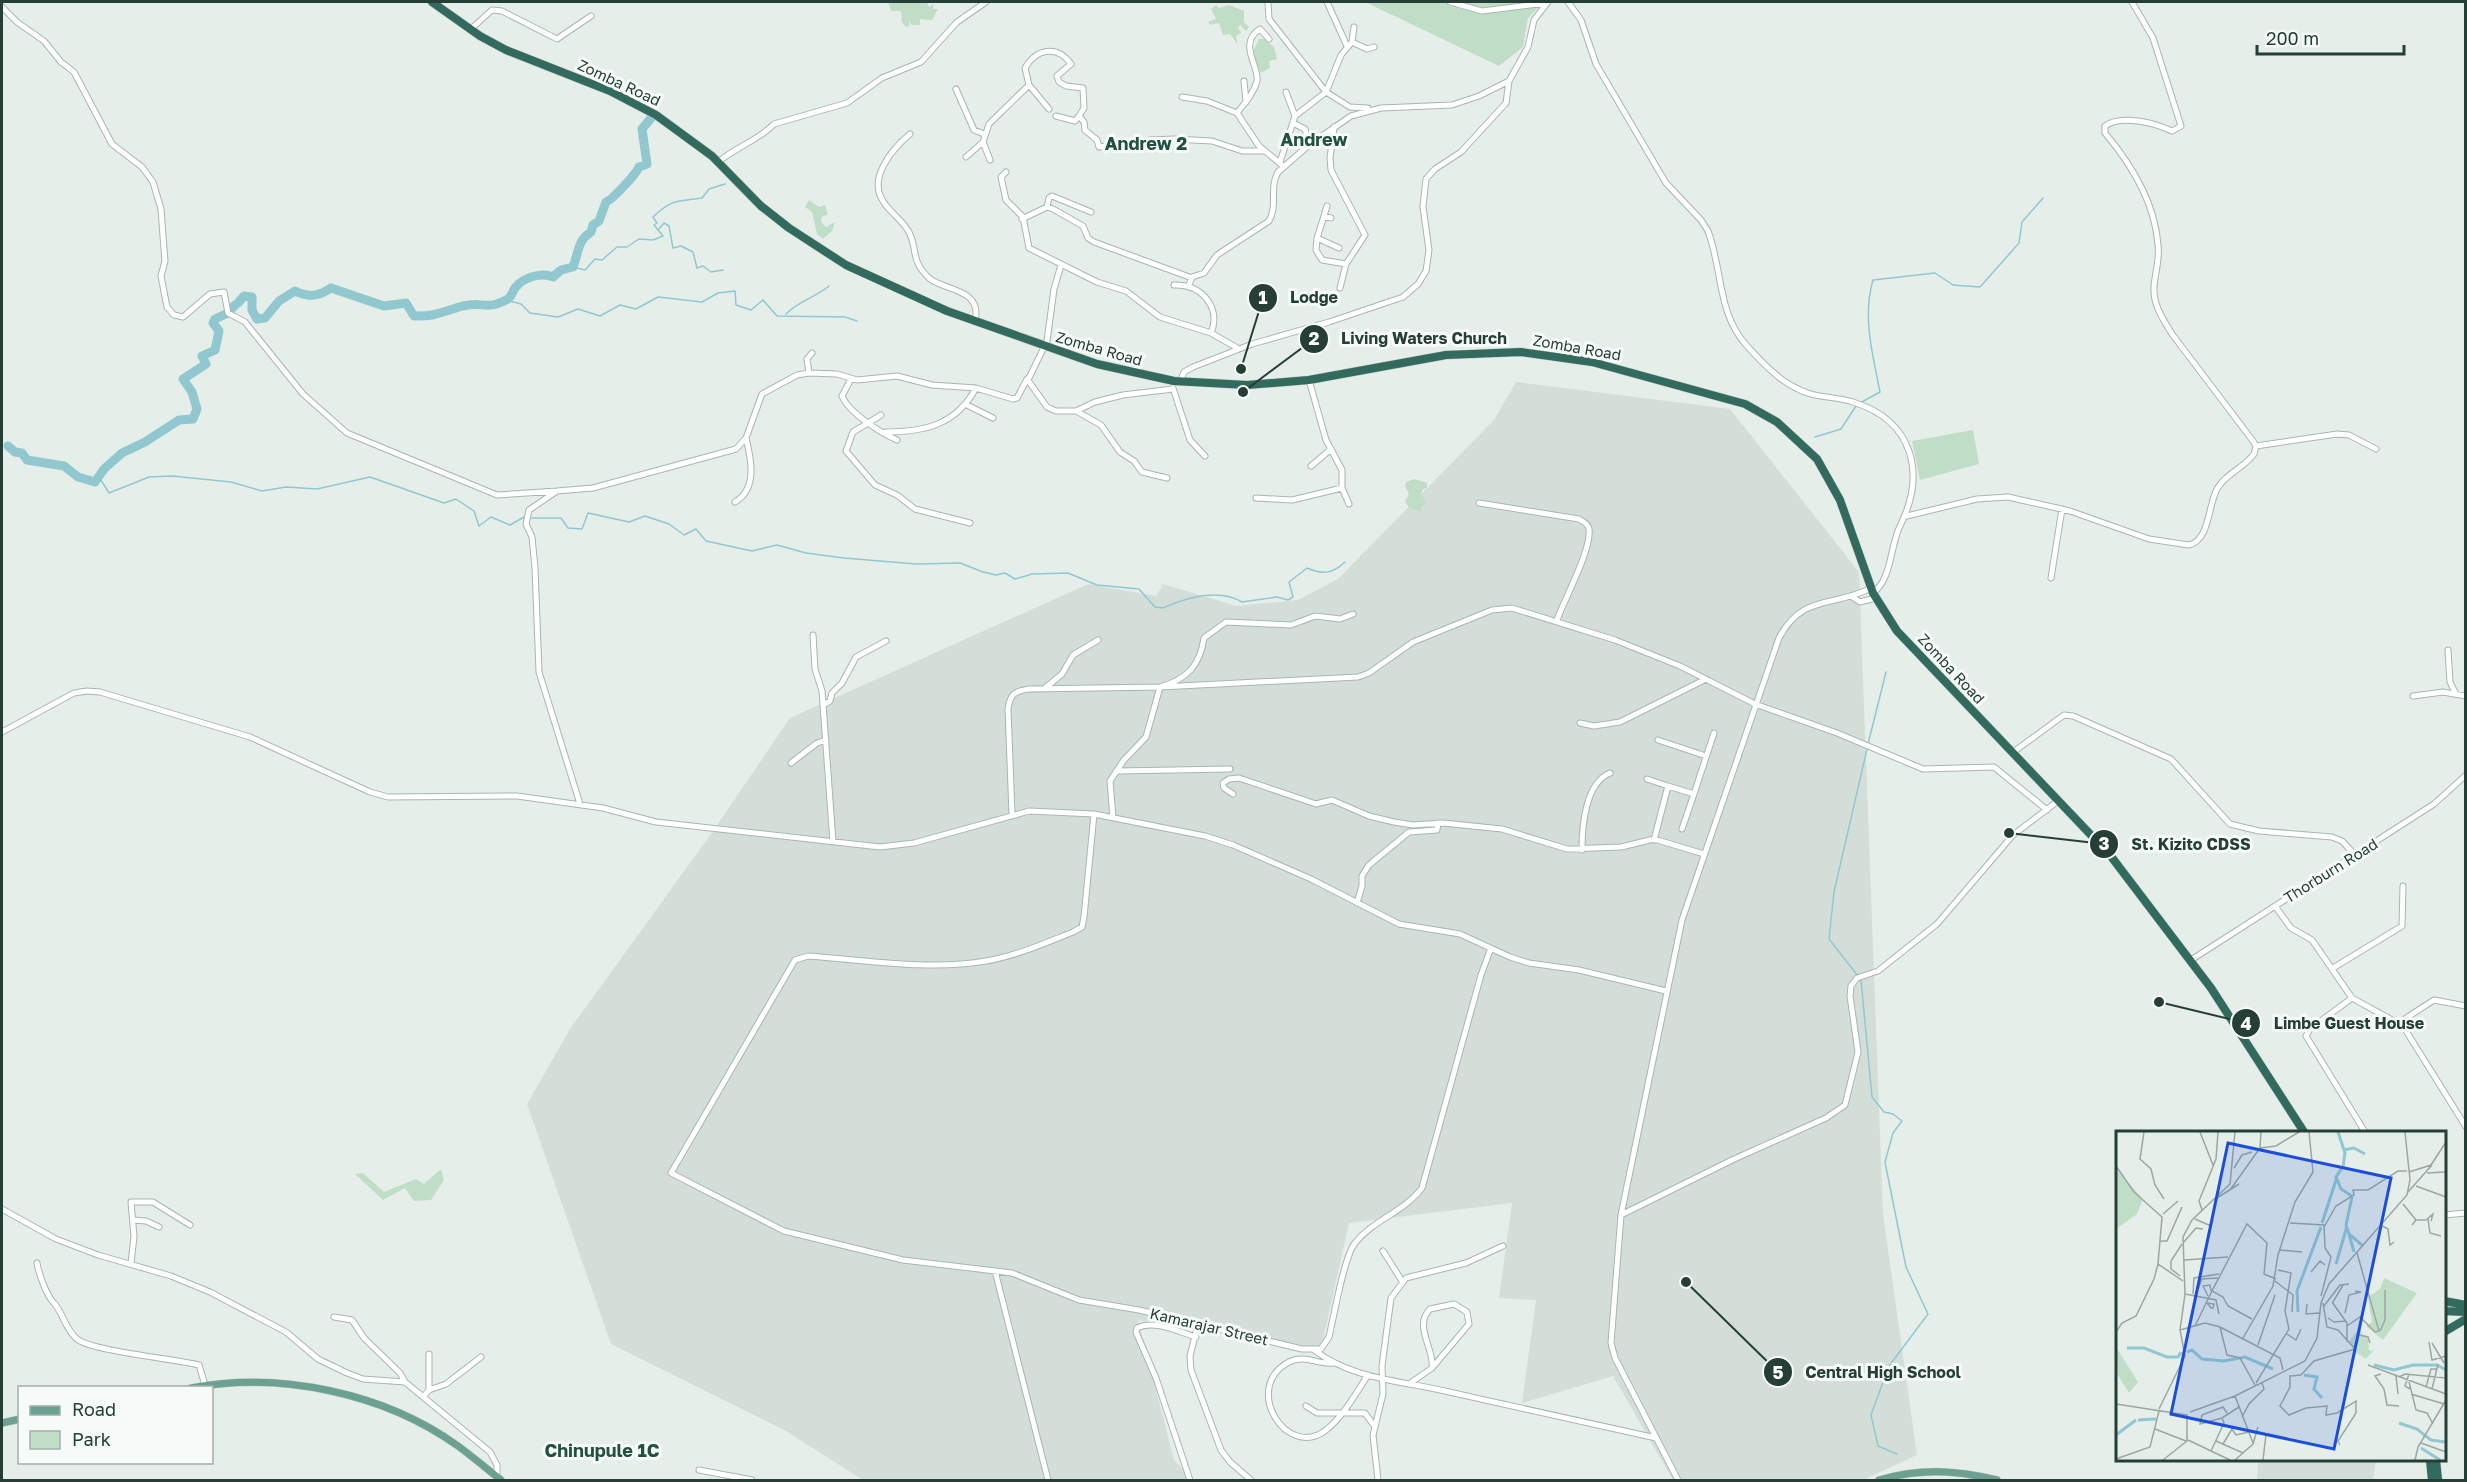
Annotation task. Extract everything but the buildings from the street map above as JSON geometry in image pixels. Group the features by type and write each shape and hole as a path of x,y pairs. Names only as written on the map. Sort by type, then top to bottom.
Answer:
{"highway":[{"name":"Zomba Road","path":"432,2 440,4 471,29 506,50 637,104 678,129 718,162 768,211 846,265 885,285 1045,348 1115,369 1180,382 1247,385 1309,380 1446,355 1521,352 1592,362 1745,404 1777,422 1817,459 1840,500 1873,593 1903,638 2110,855 2191,960 2303,1131"},
{"path":"2446,1301 2466,1305"},
{"path":"2446,1311 2466,1312"},
{"path":"2446,1331 2466,1319"},
{"path":"2430,1461 2432,1480"},
{"path":"2436,1461 2438,1480"}],"main road":[{"path":"200,1386 255,1383 310,1387 351,1397 401,1415 437,1433 499,1479"},
{"path":"2,1423 18,1419"},
{"path":"1879,1480 1930,1470 1997,1480"}],"street":[{"path":"718,162 733,149 766,132 774,124 847,103 882,78 921,62 957,22 986,2"},
{"path":"1268,2 1269,19 1326,92 1350,107 1376,109 1452,105 1479,96 1509,81"},
{"path":"1327,2 1349,44 1367,49 1374,47"},
{"path":"1450,2 1482,11 1547,2"},
{"path":"1180,382 1184,372 1190,368 1239,349 1402,297 1411,291 1424,275 1428,264 1429,246 1422,198 1426,179 1435,169 1461,152 1503,108 1508,100 1509,81 1528,47 1534,20 1547,2"},
{"path":"1568,2 1581,20 1600,71 1666,183 1701,220 1708,231 1724,303 1733,328 1764,363 1796,388 1816,395 1857,402 1889,422 1903,440 1912,458 1914,478 1907,516 1898,531 1882,581 1873,593 1860,602 1851,596"},
{"path":"2132,2 2153,38 2167,91 2181,126 2172,131 2157,124 2120,122 2104,126 2105,133 2136,175 2156,228 2159,250 2154,293 2161,316 2256,447"},
{"path":"2,7 44,41 61,62 74,72 112,144 142,167 153,182 161,209 164,244 165,261 161,276 167,307 174,315 183,317 210,294 224,292 228,313 245,322 303,394 347,433 497,495 592,488 658,469 728,453 736,449 746,438 762,394 797,375 837,374 851,379 897,376 932,385 976,388 1014,399 1028,380 1045,348 1054,289 1061,265"},
{"path":"471,29 492,10 502,11 557,39 591,16"},
{"path":"1294,120 1326,92 1349,44 1354,27"},
{"path":"1238,113 1257,81 1250,58 1253,35 1260,29 1269,39"},
{"path":"1049,109 1029,85 1025,68 1040,52 1052,50 1062,54 1071,64 1058,76 1059,82 1066,86 1083,88 1084,108 1075,121 1056,116"},
{"path":"1244,81 1246,102"},
{"path":"990,160 983,142 989,124 1029,85"},
{"path":"956,90 974,130 984,134"},
{"path":"1188,285 1192,278 1206,271 1217,255 1269,221 1273,212 1273,182 1281,165 1294,120 1286,92"},
{"path":"1182,97 1207,101 1238,113 1263,151 1281,165"},
{"path":"1281,165 1351,116 1376,109"},
{"path":"1079,116 1084,122 1085,130 1102,148 1113,145 1135,147 1150,140 1174,139 1212,141 1242,151 1263,151"},
{"path":"1294,120 1305,129 1309,145"},
{"path":"1334,127 1330,158 1331,170 1365,235 1346,264 1340,288"},
{"path":"910,134 880,169 880,196 910,234 913,257 920,267 933,282 956,288 969,298 975,309 975,320"},
{"path":"966,157 983,142"},
{"path":"1006,172 1001,177 1004,197 1020,213 1026,226 1029,248 1097,282 1126,291 1148,311 1164,319 1190,324 1239,349"},
{"path":"1022,219 1047,207 1052,196 1091,212"},
{"path":"1327,206 1327,217 1317,238 1316,250 1322,260 1346,264"},
{"path":"1047,207 1083,226 1088,238 1094,242 1192,278"},
{"path":"1317,238 1339,248"},
{"path":"1174,285 1188,285 1210,302 1215,322 1211,333"},
{"path":"809,373 807,359 812,353"},
{"path":"851,379 843,399 854,413 897,440"},
{"path":"1028,380 1051,409 1076,411 1101,425 1120,452 1134,461 1142,472 1167,478"},
{"path":"1170,380 1190,440 1205,456"},
{"path":"1309,380 1316,409 1331,449 1342,470 1342,488 1349,504"},
{"path":"885,432 946,422 967,405 976,388"},
{"path":"1076,411 1119,395 1173,389"},
{"path":"967,405 993,418"},
{"path":"881,415 854,432 846,451 875,485 897,495 923,512 970,523"},
{"path":"2256,447 2337,434 2349,435 2376,449"},
{"path":"735,502 743,498 752,476 746,438"},
{"path":"1907,516 1990,497 2014,498 2062,509 2149,539 2192,544 2200,538 2217,489 2223,480 2250,458 2256,447"},
{"path":"1311,466 1331,449"},
{"path":"1257,498 1292,500 1342,488"},
{"path":"557,491 531,508 526,524 532,537 535,568 539,672 580,804"},
{"path":"1479,503 1579,519 1588,525 1584,551 1557,620"},
{"path":"2051,578 2062,509"},
{"path":"1678,1480 1615,1358 1611,1343 1621,1215 1666,991 1682,920 1779,638 1789,620 1809,607 1873,593"},
{"path":"1012,814 1009,704 1015,692 1358,677 1369,673 1413,642 1500,608 1518,609 1557,620 1670,662 1755,704 1868,745 1923,769 1994,767 2047,810"},
{"path":"1160,687 1172,683 1191,670 1201,657 1204,638 1226,622 1291,625 1315,616 1340,619 1353,614"},
{"path":"813,635 815,669 823,705 833,842"},
{"path":"1044,689 1062,674 1073,655 1098,640"},
{"path":"823,705 830,701 832,693 842,683 856,657 886,641"},
{"path":"2448,650 2450,682 2456,694"},
{"path":"1580,723 1594,726 1620,722 1706,680"},
{"path":"1113,818 1110,781 1146,737 1160,687"},
{"path":"2,732 74,693 93,691 249,737 370,792 388,797 517,796 580,804 656,822 894,847 1012,814 1043,810 1094,814 1205,836 1233,845 1266,858 1399,924 1460,934 1529,963 1579,970 1666,991"},
{"path":"2413,696 2434,693 2466,696"},
{"path":"2012,753 2064,715 2073,716 2171,759 2230,825 2259,831 2332,837 2342,841 2355,855"},
{"path":"1682,829 1714,733"},
{"path":"791,763 817,743 826,740"},
{"path":"1658,741 1706,756"},
{"path":"1117,771 1230,769"},
{"path":"1582,850 1584,813 1597,783 1610,773"},
{"name":"Thorburn Road","path":"2191,960 2434,804 2466,775"},
{"path":"1233,794 1224,788 1223,783 1239,778 1308,802 1322,805 1332,800 1369,816 1394,822 1502,829 1567,849 1621,847 1654,840 1704,854"},
{"path":"1647,779 1694,794"},
{"path":"1654,840 1668,786"},
{"path":"1621,1215 1732,1160 1826,1118 1845,1105 1858,1052 1850,996 1851,986 1860,977 1878,971 1937,924 2013,835 2058,801"},
{"name":"Kamarajar Street","path":"1094,814 1084,917 1082,927 1078,930 1005,957 968,963 921,963 808,956 795,960 671,1173 784,1231 903,1260 1012,1273 1079,1300 1139,1310 1314,1350"},
{"path":"1357,903 1362,886 1362,876 1369,865 1409,832 1437,830 1438,824"},
{"path":"2333,968 2402,926 2403,886"},
{"path":"2275,906 2291,928 2312,940 2352,998 2403,1026 2466,1127"},
{"path":"1314,1350 1321,1349 1329,1337 1353,1245 1367,1232 1404,1206 1422,1188 1481,975 1491,948"},
{"path":"2352,998 2310,1029 2306,1036 2364,1131"},
{"path":"2403,1026 2406,1018 2434,1000 2466,1006"},
{"path":"131,1263 134,1237 131,1202 146,1200 162,1206 190,1225"},
{"path":"2,1209 44,1233 98,1255 131,1263 210,1292 286,1332 318,1359 347,1373 363,1379 405,1382"},
{"path":"2446,1215 2466,1213"},
{"path":"133,1220 146,1221 159,1227"},
{"path":"1378,1480 1373,1445 1383,1394 1381,1380 1391,1298 1402,1281 1415,1275 1479,1258 1503,1246"},
{"path":"1383,1251 1402,1281"},
{"path":"37,1263 40,1280 46,1285 49,1299 78,1340 122,1353 199,1365 205,1385"},
{"path":"995,1271 1048,1480"},
{"path":"1409,1384 1432,1368 1469,1324 1468,1316 1463,1308 1451,1304 1430,1309 1426,1314 1425,1337 1433,1358 1432,1368"},
{"path":"334,1317 352,1320 364,1338 400,1373 405,1382 490,1452 497,1465 499,1479"},
{"path":"1198,1324 1190,1363 1214,1434 1230,1462 1251,1480"},
{"path":"1190,1480 1173,1437 1156,1378 1137,1328 1146,1325 1170,1327 1196,1337"},
{"path":"1314,1350 1334,1363"},
{"path":"429,1354 429,1390"},
{"path":"423,1397 429,1390 446,1384 481,1357"},
{"path":"1368,1375 1341,1414 1320,1434 1306,1437 1294,1435 1277,1421 1268,1393 1272,1377 1292,1360 1308,1359 1334,1363 1368,1375 1381,1380 1409,1384 1656,1438"},
{"path":"1306,1406 1317,1413 1365,1413 1375,1427"},
{"path":"699,1470 752,1480"}],"shaded area":[{"path":"1516,382 1730,409 1859,572 1883,1214 1917,1455 1863,1480 1673,1480 1613,1376 1522,1403 1536,1300 1499,1298 1512,1203 1349,1223 1321,1349 1138,1320 1174,1460 1193,1480 863,1480 786,1431 611,1344 527,1104 570,1029 711,834 790,718 1088,584 1156,596 1163,584 1237,606 1298,600 1338,579 1494,420"},
{"path":"2258,1461 2376,1461 2373,1480 2257,1480"}],"green space":[{"path":"888,2 927,2 929,7 933,4 934,9 938,9 932,20 920,19 920,25 911,25 909,20 909,26 906,27 902,22 901,11 891,11"},
{"path":"1365,2 1544,2 1528,18 1523,47 1499,66"},
{"path":"1216,5 1219,8 1229,5 1244,11 1244,22 1249,27 1246,31 1240,25 1238,27 1241,33 1236,36 1238,45 1230,34 1223,35 1219,23 1210,25 1208,22 1216,19 1211,9"},
{"path":"1259,39 1264,39 1274,47 1277,59 1269,61 1270,68 1261,73 1252,54"},
{"path":"809,200 819,207 825,205 828,215 822,216 821,222 826,227 835,222 832,231 823,239 817,234 812,212 805,207"},
{"path":"1973,430 1979,464 1920,480 1912,441"},
{"path":"1415,479 1427,483 1427,488 1423,489 1421,494 1427,504 1422,506 1421,512 1409,508 1405,501 1409,494 1405,486 1406,482"},
{"path":"441,1169 444,1180 431,1200 414,1201 405,1188 383,1200 355,1174 363,1173 384,1192 416,1179 424,1184"}],"waterway":[{"path":"238,303 244,296 252,297 252,310 257,319 265,318 279,301 295,291 305,295 314,295 331,288 384,306 406,303 414,316 434,315 463,306 501,303 511,296 518,284 528,278 538,275 553,277 561,270 573,267 581,243 591,232 593,225 599,221 606,202 624,186 639,167 647,164 642,129 652,117"},
{"path":"573,267 585,270 595,259 602,260 617,247 627,247 639,239 653,240 663,236 654,225 657,223 653,217 660,211 676,202 702,198 709,189 725,184"},
{"path":"1860,403 1880,392 1872,350 1868,308 1873,280 1935,273 1953,285 1980,287 2019,243 2022,222 2043,198"},
{"path":"659,229 664,223 669,226 673,248 681,246 693,252 697,268 703,266 711,272 723,270"},
{"path":"786,314 829,286"},
{"path":"506,300 521,304 530,313 558,317 578,309 600,316 620,305 636,309 658,297 702,302 718,293 735,291 736,305 751,310 763,300 777,316 845,317 857,321"},
{"path":"8,446 15,452 22,453 27,460 64,466 78,477 95,482 104,469 122,453 145,442 179,420 193,419 197,409 192,392 183,379 206,364 202,356 215,350 219,331 213,323 215,319 228,313 235,305"},
{"path":"1815,437 1841,429 1856,406"},
{"path":"99,477 109,493 149,477 172,476 231,482 262,491 286,487 317,489 370,477 444,503 456,499 474,511 479,526 491,517 510,525 524,517"},
{"path":"532,518 561,518 568,528 582,529 588,513 629,522 645,516 669,524 684,535 696,529 706,541 752,551 777,545 806,553 844,558 916,564 960,563 996,575 1005,573 1015,579 1032,574 1068,573 1097,585 1139,589 1155,607 1163,608 1192,598 1213,595 1242,602 1277,597 1288,600 1293,597 1289,582 1307,568 1327,572 1345,562"},
{"path":"1868,744 1886,672"},
{"path":"1858,976 1829,939 1834,892 1867,749"},
{"path":"1861,980 1872,1097 1884,1112 1893,1114 1902,1121 1893,1133 1885,1162 1906,1267 1928,1314 1889,1366 1871,1415 1878,1446 1897,1454"}],"place":[{"name":"Lodge","path":"1241,369"},
{"name":"Living Waters Church","path":"1243,392"},
{"name":"St. Kizito CDSS","path":"2009,833"},
{"name":"Limbe Guest House","path":"2159,1002"},
{"name":"Central High School","path":"1686,1282"}],"district":[{"name":"Andrew","path":"1314,140"},
{"name":"Andrew 2","path":"1146,144"},
{"name":"Chinupule 1C","path":"602,1451"}]}
